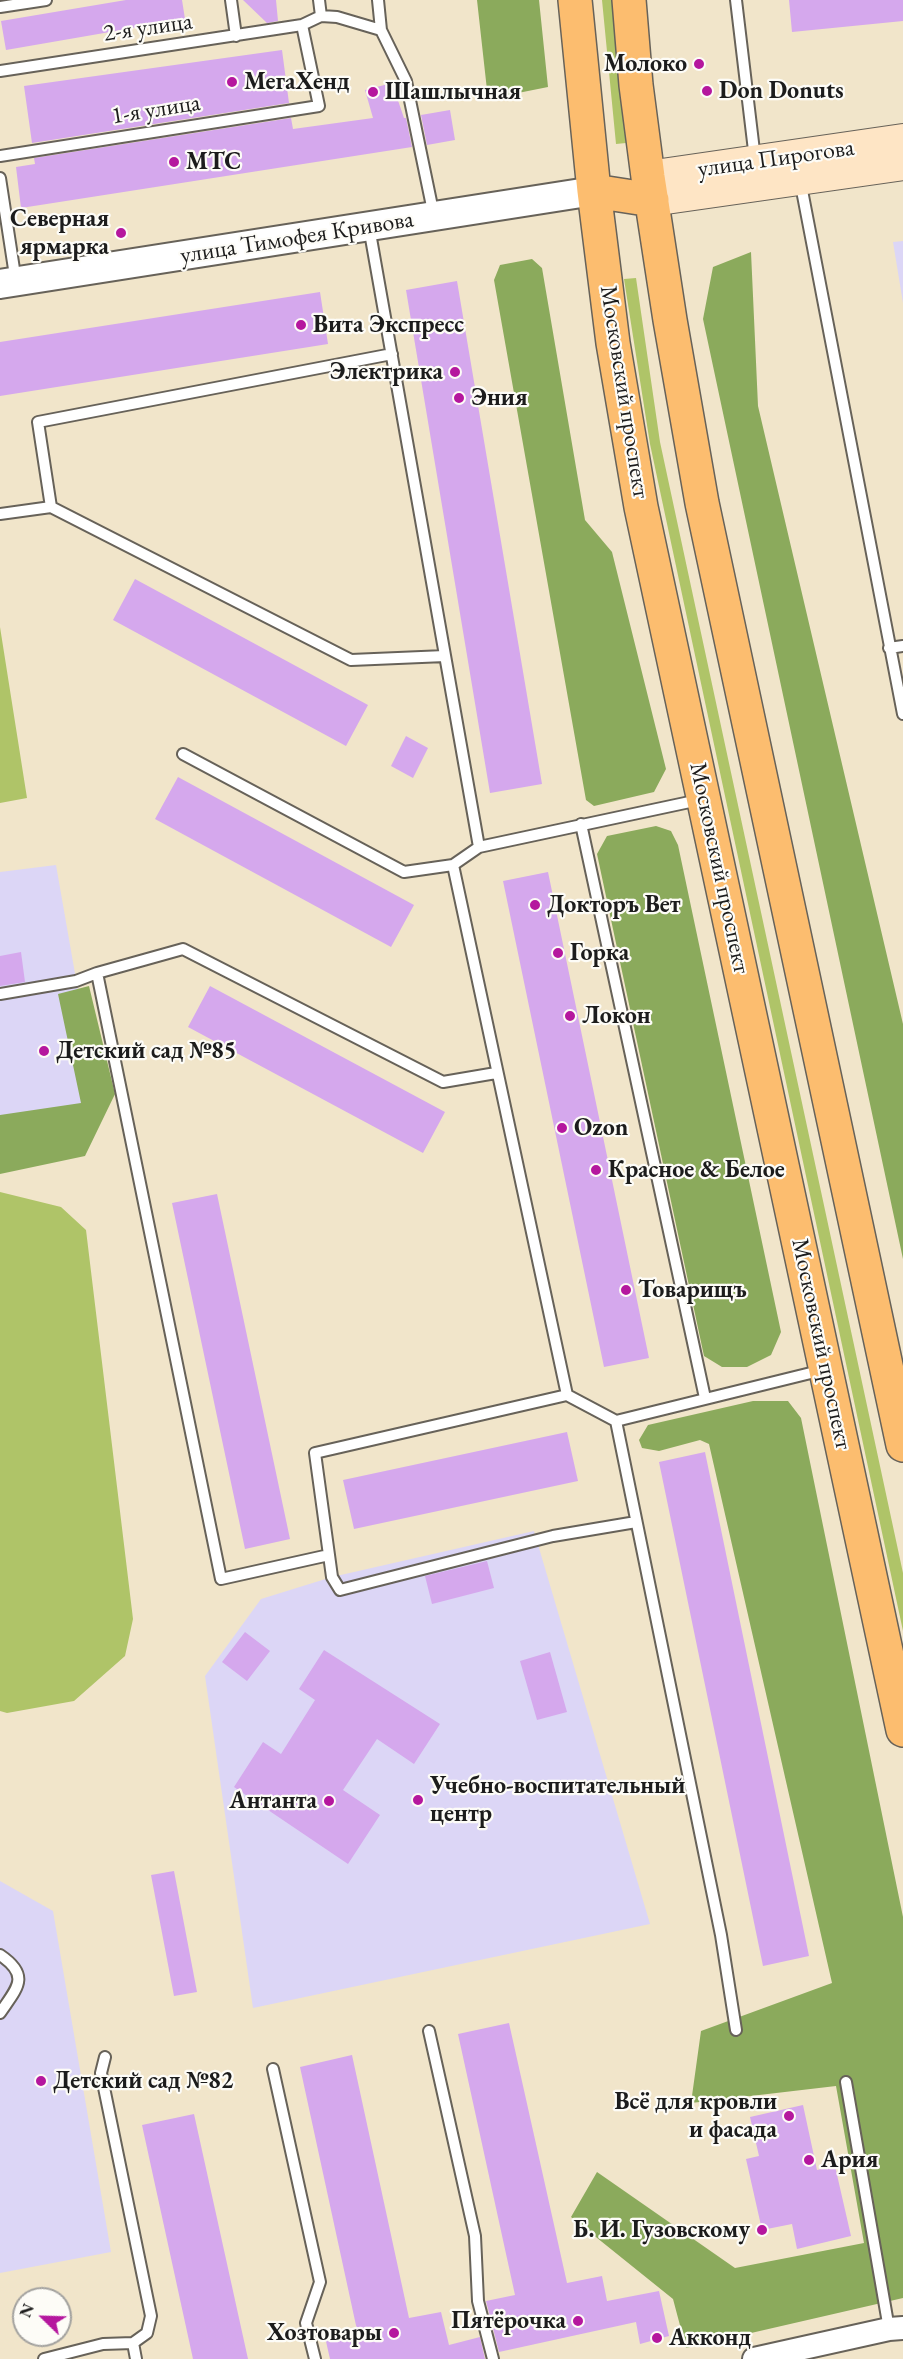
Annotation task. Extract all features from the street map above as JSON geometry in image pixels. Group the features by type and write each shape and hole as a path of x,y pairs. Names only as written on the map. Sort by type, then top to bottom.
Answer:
{"main road":[{"name":"Московский проспект","path":"575,0 594,191 613,343 641,507 903,1730"},
{"path":"629,0 636,85 650,189 670,321 702,502 903,1445"},
{"name":"улица Пирогова","path":"650,189 755,163 798,169 903,140"},
{"name":"улица Пирогова","path":"650,189 798,169 903,164"},
{"path":"594,191 650,189"}],"street":[{"name":"улица Тимофея Кривова","path":"8,283 594,191"},
{"path":"754,2359 896,2329"}],"lane":[{"path":"0,7 46,0"},
{"path":"231,0 236,36"},
{"path":"319,0 321,16 337,17 381,30"},
{"path":"378,0 381,30 406,81 434,216"},
{"path":"736,0 755,163"},
{"name":"2-я улица","path":"0,71 302,25 321,16"},
{"name":"1-я улица","path":"0,156 319,106 302,25"},
{"path":"798,169 903,714"},
{"path":"0,178 8,283"},
{"path":"369,226 479,847"},
{"path":"51,507 38,422 392,354"},
{"path":"0,514 51,507 351,660 445,656"},
{"path":"889,648 903,645"},
{"path":"183,754 404,872 453,865 479,847 705,798"},
{"path":"581,824 705,1398"},
{"path":"453,865 567,1395"},
{"path":"0,994 76,981 183,949 443,1082 496,1072"},
{"path":"98,973 221,1579 328,1556"},
{"path":"636,1522 553,1536 340,1590 332,1577 328,1556 315,1453 567,1395 616,1421 826,1369"},
{"path":"616,1421 721,1935 736,2030"},
{"path":"0,1955 13,1964 18,1974 17,1987 0,2013"},
{"path":"429,2031 475,2236 478,2301 493,2359"},
{"path":"44,2359 103,2344 133,2343 147,2333 151,2316 101,2073 105,2057"},
{"path":"273,2069 320,2282 306,2323 315,2359"},
{"path":"846,2082 896,2329"},
{"path":"133,2343 136,2359"}],"shaded area":[{"path":"903,241 903,303 893,242"},
{"name":"Детский сад №85","path":"56,865 101,1122 0,1140 0,872"},
{"name":"Учебно-воспитательный центр","path":"534,1531 650,1924 253,2008 205,1676 261,1599 332,1577"},
{"name":"Детский сад №82","path":"0,1881 53,1911 111,2252 0,2273"}],"green space":[{"path":"477,0 539,0 548,87 488,99"},
{"path":"602,0 612,0 626,143 616,144"},
{"path":"751,252 758,406 903,1024 903,1259 703,319 713,267"},
{"path":"532,259 542,268 585,520 612,552 666,769 654,792 594,806 586,800 494,280 500,265"},
{"path":"636,278 660,442 903,1573 903,1631 650,444 624,279"},
{"path":"0,627 27,798 0,803"},
{"path":"656,826 671,831 678,845 781,1332 771,1355 747,1367 722,1367 704,1356 597,854 607,836"},
{"path":"89,986 115,1094 85,1156 0,1174 0,1115 81,1103 58,994"},
{"path":"0,1192 61,1207 86,1230 133,1619 125,1656 74,1701 7,1713 0,1711"},
{"path":"753,1401 788,1401 801,1418 903,1917 903,2298 686,2348 673,2299 571,2217 597,2172 735,2268 864,2243 836,2086 691,2103 701,2031 832,1983 709,1444 700,1440 659,1451 642,1448 639,1440 648,1425"}],"building":[{"path":"126,0 182,0 185,19 6,50 1,21"},
{"path":"243,0 276,0 278,21 267,23"},
{"path":"789,0 903,0 903,21 792,32"},
{"path":"282,50 289,103 32,143 24,86"},
{"path":"392,83 404,118 406,118 412,147 21,208 16,167 35,164 34,158 291,118 293,129 373,118 365,90"},
{"path":"450,110 455,140 427,145 421,115"},
{"path":"457,281 542,784 490,793 406,290"},
{"path":"320,292 328,344 0,396 0,342"},
{"path":"135,579 368,705 346,746 113,620"},
{"path":"406,736 428,748 413,778 391,766"},
{"path":"178,777 414,905 391,947 155,819"},
{"path":"548,872 649,1358 604,1367 503,881"},
{"path":"21,952 25,982 0,986 0,956"},
{"path":"210,986 445,1112 423,1153 188,1027"},
{"path":"217,1194 290,1539 245,1549 172,1203"},
{"path":"567,1432 578,1481 354,1529 343,1480"},
{"path":"705,1452 809,1956 763,1966 659,1462"},
{"path":"487,1561 494,1588 432,1604 425,1576"},
{"path":"245,1632 270,1651 247,1681 222,1662"},
{"path":"324,1650 440,1724 414,1764 377,1739 343,1790 380,1815 348,1864 234,1787 263,1742 281,1754 315,1700 299,1689"},
{"path":"550,1652 567,1712 537,1720 520,1661"},
{"path":"174,1871 197,1992 174,1996 151,1875"},
{"path":"509,2023 567,2283 602,2276 607,2301 659,2291 669,2336 640,2344 636,2322 499,2352 486,2301 515,2295 458,2034"},
{"path":"352,2055 409,2318 441,2312 449,2345 480,2337 485,2359 330,2359 325,2337 357,2330 300,2067"},
{"path":"803,2105 817,2170 835,2166 851,2236 797,2249 792,2224 762,2230 746,2159 759,2156 750,2117"},
{"path":"194,2114 248,2359 193,2359 142,2125"}],"place":[{"name":"Молоко","path":"699,64"},
{"name":"МегаХенд","path":"232,82"},
{"name":"Don Donuts","path":"707,91"},
{"name":"Шашлычная","path":"373,92"},
{"name":"МТС","path":"174,162"},
{"name":"Северная ярмарка","path":"121,233"},
{"name":"Вита Экспресс","path":"301,325"},
{"name":"Электрика","path":"455,372"},
{"name":"Эния","path":"459,398"},
{"name":"Докторъ Вет","path":"535,905"},
{"name":"Горка","path":"558,953"},
{"name":"Локон","path":"570,1016"},
{"name":"Детский сад №85","path":"44,1051"},
{"name":"Ozon","path":"562,1128"},
{"name":"Красное & Белое","path":"596,1170"},
{"name":"Товарищъ","path":"626,1290"},
{"name":"Учебно-воспитательный центр","path":"418,1800"},
{"name":"Антанта","path":"329,1801"},
{"name":"Детский сад №82","path":"41,2081"},
{"name":"Всё для кровли и фасада","path":"789,2116"},
{"name":"Ария","path":"809,2160"},
{"name":"Б. И. Гузовскому","path":"762,2230"},
{"name":"Пятёрочка","path":"578,2321"},
{"name":"Хозтовары","path":"394,2333"},
{"name":"Акконд","path":"657,2338"}]}
